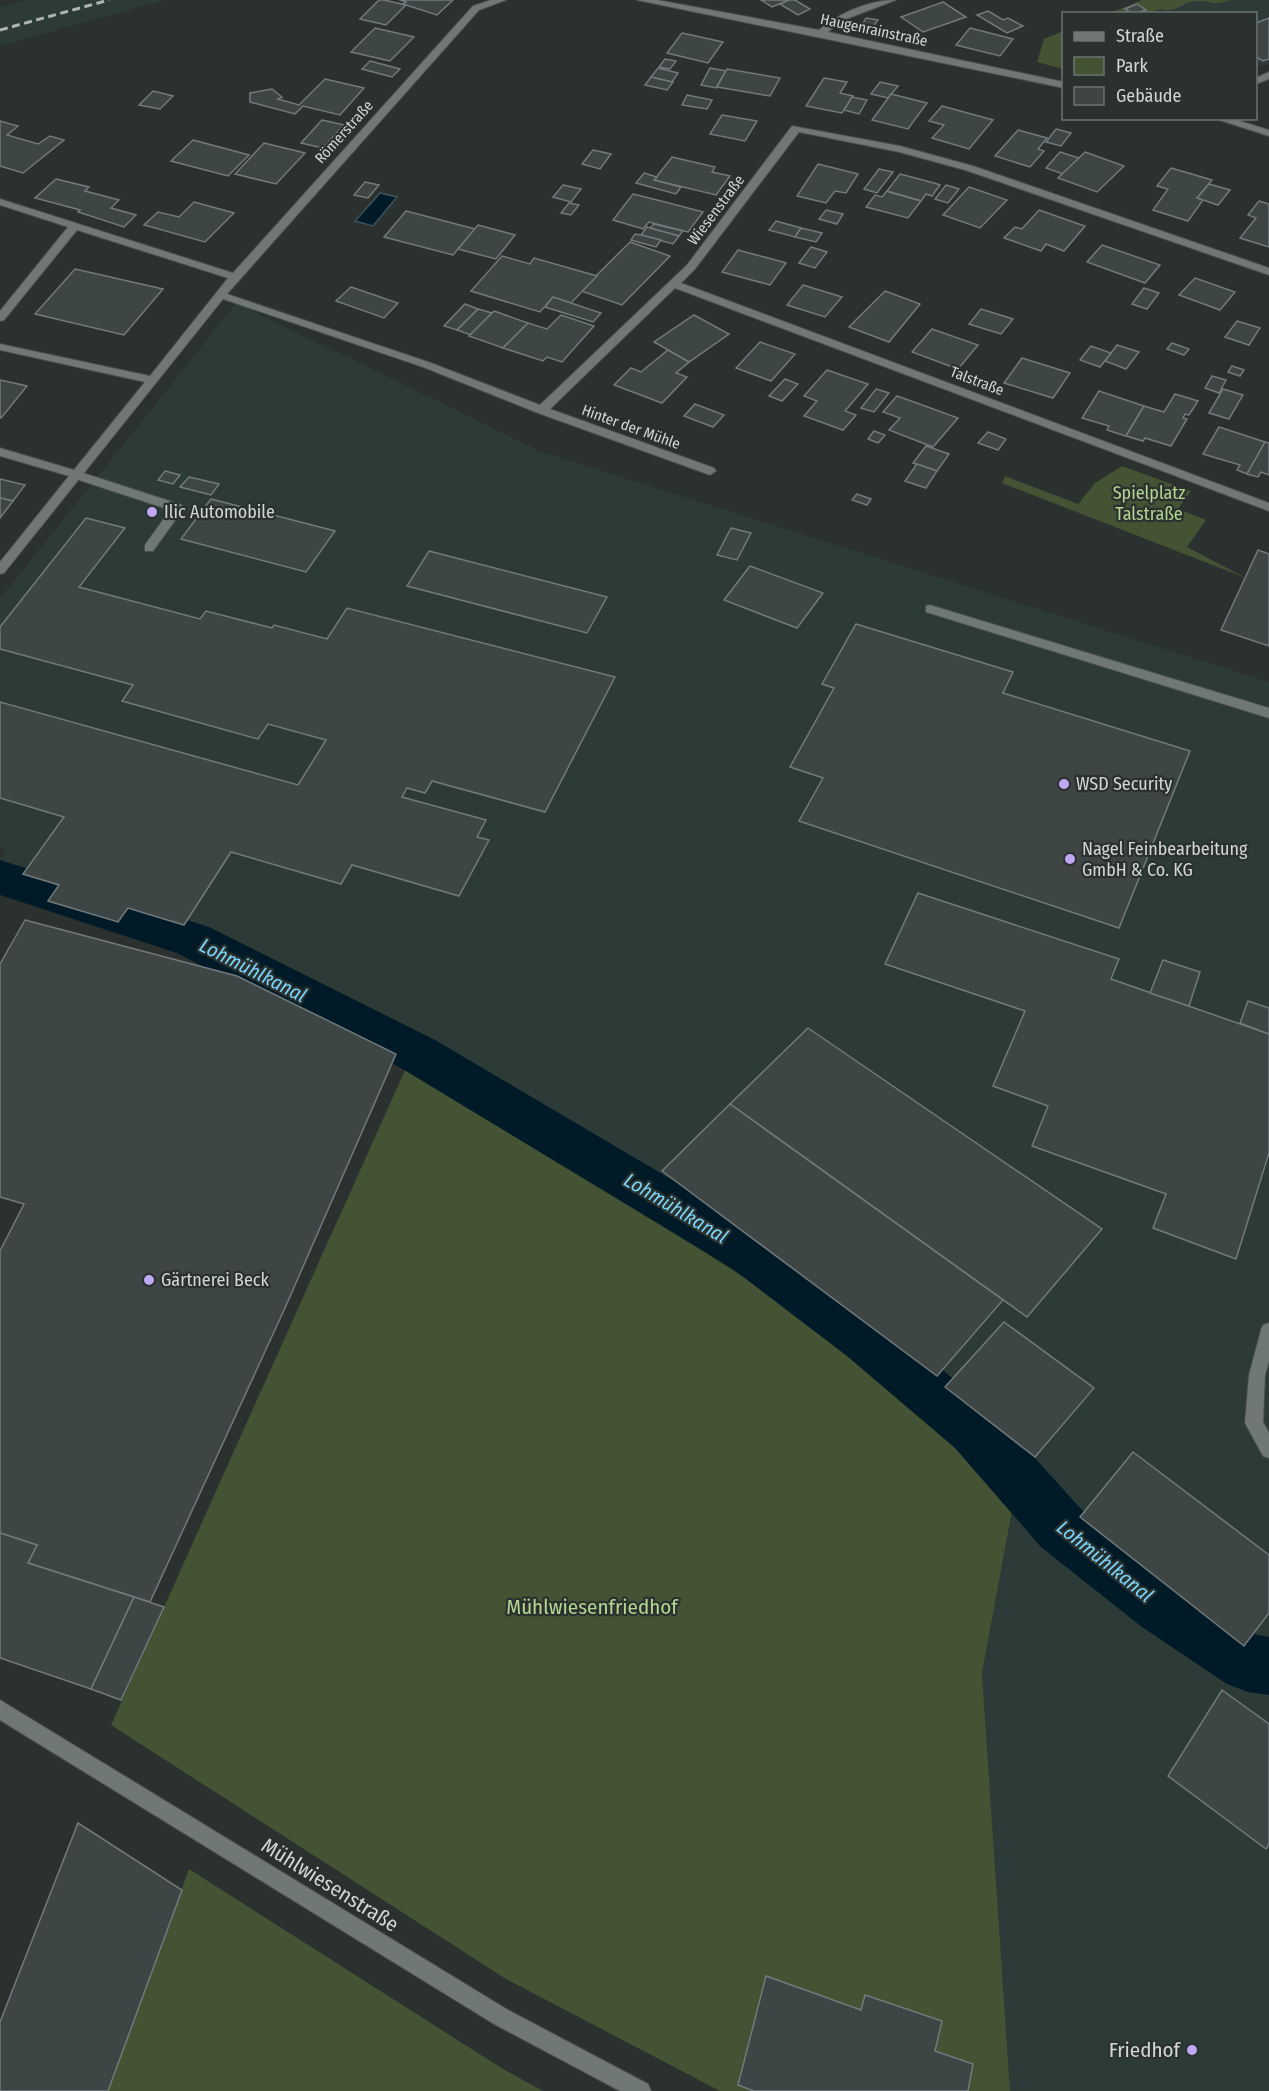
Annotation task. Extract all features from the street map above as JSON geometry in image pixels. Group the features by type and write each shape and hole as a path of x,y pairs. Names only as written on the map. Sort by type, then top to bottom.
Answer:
{"street":[{"name":"Römerstraße","path":"0,570 235,277 476,8 501,0"},
{"name":"Haugenrainstraße","path":"642,0 821,33 1062,85"},
{"path":"821,33 838,20 891,0"},
{"path":"1225,120 1269,133"},
{"name":"Wiesenstraße","path":"542,411 691,267 796,128 900,149 969,168 1269,272"},
{"path":"0,202 73,228 235,277"},
{"path":"0,318 5,303 73,228"},
{"name":"Talstraße","path":"674,284 1269,507"},
{"path":"221,295 427,365 542,411"},
{"path":"0,347 153,380"},
{"name":"Hinter der Mühle","path":"542,411 710,471"},
{"path":"0,452 178,508 149,548"},
{"path":"930,609 1269,713"},
{"path":"1269,1330 1257,1375 1254,1423 1269,1450"},
{"name":"Mühlwiesenstraße","path":"0,1709 501,2017 641,2091"}],"shaded area":[{"path":"26,0 164,0 0,46 0,7"},
{"path":"1142,0 1269,0 1269,64 1257,67 1257,12 1113,12"},
{"path":"236,303 542,452 1269,682 1269,2091 1010,2091 982,1673 1021,1468 871,1335 753,1246 607,1144 425,1045 219,940 134,916 123,933 16,898 28,880 0,870 0,859 5,851 0,848 0,599"}],"green space":[{"path":"1142,0 1230,0 1219,3 1192,2 1174,9 1160,9 1153,12 1113,12"},
{"path":"1062,31 1062,69 1037,62 1044,39"},
{"name":"Spielplatz Talstraße","path":"1122,466 1191,491 1178,509 1206,520 1187,547 1246,578 1002,483 1005,476 1078,504 1095,483"},
{"name":"Mühlwiesenfriedhof","path":"406,1068 577,1170 858,1351 1016,1490 982,1673 1010,2091 720,2091 506,1979 111,1725"},
{"path":"189,1869 503,2069 543,2091 108,2091"}],"water":[{"path":"380,193 397,197 373,226 355,221"}],"building":[{"path":"379,0 406,5 386,25 360,19"},
{"path":"400,0 453,0 437,15 403,4 406,2"},
{"path":"761,0 789,0 772,7"},
{"path":"795,0 810,9 798,15 780,4"},
{"path":"943,2 966,17 923,32 901,17"},
{"path":"1137,4 1146,10 1130,12 1125,9"},
{"path":"988,11 1003,20 1008,18 1023,26 1007,33 977,15"},
{"path":"866,18 878,20 873,27 862,25"},
{"path":"1269,18 1269,59 1263,61 1257,58 1257,23"},
{"path":"375,28 414,37 390,61 351,52"},
{"path":"970,28 1013,39 1000,56 956,45"},
{"path":"682,33 723,42 708,63 667,53"},
{"path":"665,59 676,61 670,69 659,67"},
{"path":"370,61 400,69 392,77 362,69"},
{"path":"658,68 678,73 672,82 651,77"},
{"path":"710,68 726,71 716,88 701,85"},
{"path":"727,69 780,78 770,96 717,87"},
{"path":"651,77 673,82 667,90 645,85"},
{"path":"824,78 847,82 840,93 853,96 842,113 806,106"},
{"path":"325,79 364,88 340,115 303,106 295,114 250,102 250,93 272,89 282,97 278,99 299,105"},
{"path":"880,82 898,86 888,98 871,94"},
{"path":"153,91 173,96 160,109 139,105"},
{"path":"891,94 927,103 908,129 872,120"},
{"path":"687,95 712,100 707,109 682,105"},
{"path":"852,97 867,100 859,114 844,110"},
{"path":"942,106 993,120 969,149 932,138 944,125 929,121"},
{"path":"722,115 757,121 745,141 710,134"},
{"path":"322,120 344,125 323,148 301,143"},
{"path":"0,121 18,126 7,135 38,144 50,136 64,140 23,173 0,166"},
{"path":"1056,129 1071,133 1061,146 1046,142"},
{"path":"1018,130 1047,138 1038,149 1044,151 1030,167 995,156"},
{"path":"193,140 249,155 228,176 171,161"},
{"path":"264,143 305,153 276,184 235,174"},
{"path":"593,150 611,154 600,169 582,164"},
{"path":"1060,152 1079,158 1063,174 1046,168"},
{"path":"1085,152 1124,166 1097,192 1058,178"},
{"path":"672,157 715,167 712,172 730,176 716,195 654,180"},
{"path":"818,164 858,174 846,193 835,191 826,203 797,196"},
{"path":"1171,168 1212,180 1197,198 1203,200 1188,221 1153,210 1168,189 1157,186"},
{"path":"879,169 893,172 877,193 864,189"},
{"path":"644,173 657,177 654,180 681,187 676,194 636,183"},
{"path":"900,174 940,185 932,196 926,194 921,201 887,191"},
{"path":"56,179 89,187 85,191 119,200 111,208 136,215 124,227 78,212 80,210 35,198"},
{"path":"365,182 379,185 368,198 354,195"},
{"path":"1209,184 1230,190 1218,205 1197,198"},
{"path":"563,185 581,189 571,202 553,197"},
{"path":"946,185 959,189 948,203 935,199"},
{"path":"969,187 1007,200 980,228 943,215"},
{"path":"887,191 921,201 908,218 866,207 875,195 882,197"},
{"path":"633,194 703,212 688,232 649,222 643,229 613,220"},
{"path":"1259,201 1269,204 1269,247 1240,238 1256,218 1248,215"},
{"path":"194,202 234,213 205,242 144,225 158,212 179,217"},
{"path":"569,203 579,205 571,215 561,213"},
{"path":"826,210 843,214 837,224 819,219"},
{"path":"1039,210 1085,226 1064,251 1046,244 1041,251 1004,238 1015,227 1022,229"},
{"path":"406,211 475,229 453,255 384,237"},
{"path":"776,221 801,228 795,237 769,230"},
{"path":"654,224 683,231 679,236 650,228"},
{"path":"478,225 515,235 496,259 458,249"},
{"path":"647,227 679,236 673,244 641,235"},
{"path":"801,228 822,233 816,242 795,237"},
{"path":"635,234 661,240 656,247 631,240"},
{"path":"630,242 670,256 622,305 581,291"},
{"path":"1102,245 1160,265 1145,283 1087,262"},
{"path":"811,247 827,252 815,268 799,263"},
{"path":"738,250 786,263 770,285 722,272"},
{"path":"502,256 530,264 534,258 597,276 571,303 553,297 540,312 471,291"},
{"path":"75,269 163,289 124,335 35,314"},
{"path":"1195,278 1235,292 1220,310 1179,295"},
{"path":"803,285 842,297 825,317 787,305"},
{"path":"351,287 398,303 384,318 336,301"},
{"path":"1144,288 1159,293 1147,309 1132,304"},
{"path":"885,291 920,304 889,342 849,327"},
{"path":"553,297 601,313 593,322 545,307"},
{"path":"465,304 478,309 457,330 444,326"},
{"path":"478,309 492,313 471,335 457,330"},
{"path":"981,309 1013,319 1001,334 969,324"},
{"path":"494,311 528,323 503,348 469,336"},
{"path":"561,315 594,326 562,362 547,357 543,361 503,348 528,323 547,329"},
{"path":"694,315 729,334 689,362 654,342"},
{"path":"1237,321 1260,328 1249,345 1225,337"},
{"path":"932,329 978,345 958,369 912,352"},
{"path":"760,342 795,354 771,381 736,368"},
{"path":"1172,343 1189,349 1184,355 1167,349"},
{"path":"1117,345 1139,352 1126,369 1105,361"},
{"path":"1091,346 1111,353 1100,367 1080,360"},
{"path":"668,350 689,362 676,373 687,377 662,403 614,385 631,368 641,372"},
{"path":"1022,358 1070,373 1053,398 1004,383"},
{"path":"1232,366 1244,370 1240,376 1228,372"},
{"path":"827,370 868,384 845,411 856,415 843,430 804,416 817,401 804,396"},
{"path":"1212,376 1226,380 1219,393 1205,388"},
{"path":"785,379 798,384 782,401 769,396"},
{"path":"0,380 27,386 1,418 0,418"},
{"path":"876,389 889,393 874,412 861,408"},
{"path":"1223,389 1243,395 1229,419 1209,413"},
{"path":"1099,391 1144,406 1126,436 1107,430 1109,426 1082,418"},
{"path":"1175,394 1198,401 1189,415 1185,414 1183,418 1187,419 1171,446 1145,438 1143,441 1126,436 1144,406 1164,412"},
{"path":"897,396 958,418 933,447 889,430 900,418 883,412"},
{"path":"695,404 724,415 713,427 684,416"},
{"path":"1219,427 1265,442 1247,474 1237,470 1240,465 1203,454"},
{"path":"874,431 885,435 878,443 868,439"},
{"path":"988,432 1006,439 998,450 978,443"},
{"path":"1265,442 1269,443 1269,475 1261,472 1258,477 1247,474"},
{"path":"926,446 949,454 937,471 913,463"},
{"path":"917,464 937,471 926,488 905,481"},
{"path":"165,471 180,475 173,484 158,480"},
{"path":"189,477 219,484 211,495 180,487"},
{"path":"0,479 25,485 13,501 0,498"},
{"path":"857,494 871,499 867,505 852,500"},
{"path":"0,498 13,501 0,518"},
{"path":"211,499 335,531 306,572 181,539"},
{"path":"86,518 125,528 79,587 200,619 206,611 327,639 347,608 615,677 545,812 432,781 425,793 407,788 402,797 486,820 477,837 489,840 459,896 352,865 341,884 231,852 184,925 128,908 118,922 48,901 59,885 23,874 64,817 0,798 0,702 298,785 326,740 268,724 258,739 122,701 133,685 0,649 0,627"},
{"path":"731,528 751,533 737,560 717,555"},
{"path":"1258,550 1269,554 1269,646 1221,630"},
{"path":"429,551 607,597 587,633 407,586"},
{"path":"750,566 823,593 797,628 724,600"},
{"path":"856,624 1013,672 1003,693 1190,751 1119,928 799,821 823,778 790,767 834,688 822,684"},
{"path":"918,893 1119,959 1111,979 1269,1034 1269,1153 1236,1259 1153,1228 1166,1194 1032,1146 1048,1106 993,1086 1025,1011 885,964"},
{"name":"Gärtnerei Beck","path":"25,920 237,976 396,1054 285,1308 150,1602 28,1563 37,1545 0,1533 0,1251 24,1204 0,1197 0,964"},
{"path":"1163,960 1200,972 1189,1006 1150,993"},
{"path":"1248,1001 1269,1008 1269,1034 1240,1023"},
{"path":"808,1028 1102,1229 1027,1317 730,1104"},
{"path":"730,1104 1003,1300 937,1376 662,1171"},
{"path":"1004,1322 1094,1388 1035,1457 945,1387"},
{"path":"1133,1452 1269,1555 1269,1613 1244,1646 1080,1517"},
{"path":"0,1533 37,1545 28,1563 134,1597 91,1689 0,1658"},
{"path":"134,1597 164,1607 121,1700 91,1689"},
{"path":"1222,1690 1269,1724 1269,1844 1266,1849 1168,1776"},
{"path":"78,1823 182,1890 108,2091 0,2091 0,2022"},
{"path":"766,1976 861,2010 865,1995 942,2021 935,2051 973,2064 968,2091 754,2091 738,2085"}],"waterway":[{"name":"Lohmühlkanal","path":"0,877 193,940 418,1054 751,1253 866,1339 974,1430 1061,1528 1162,1607 1248,1663 1269,1666"}],"railway":[{"path":"0,30 109,0"}],"place":[{"name":"Ilic Automobile","path":"152,512"},
{"name":"WSD Security","path":"1064,784"},
{"name":"Nagel Feinbearbeitung GmbH & Co. KG","path":"1070,859"},
{"name":"Gärtnerei Beck","path":"149,1280"},
{"name":"Friedhof","path":"1192,2050"}]}
